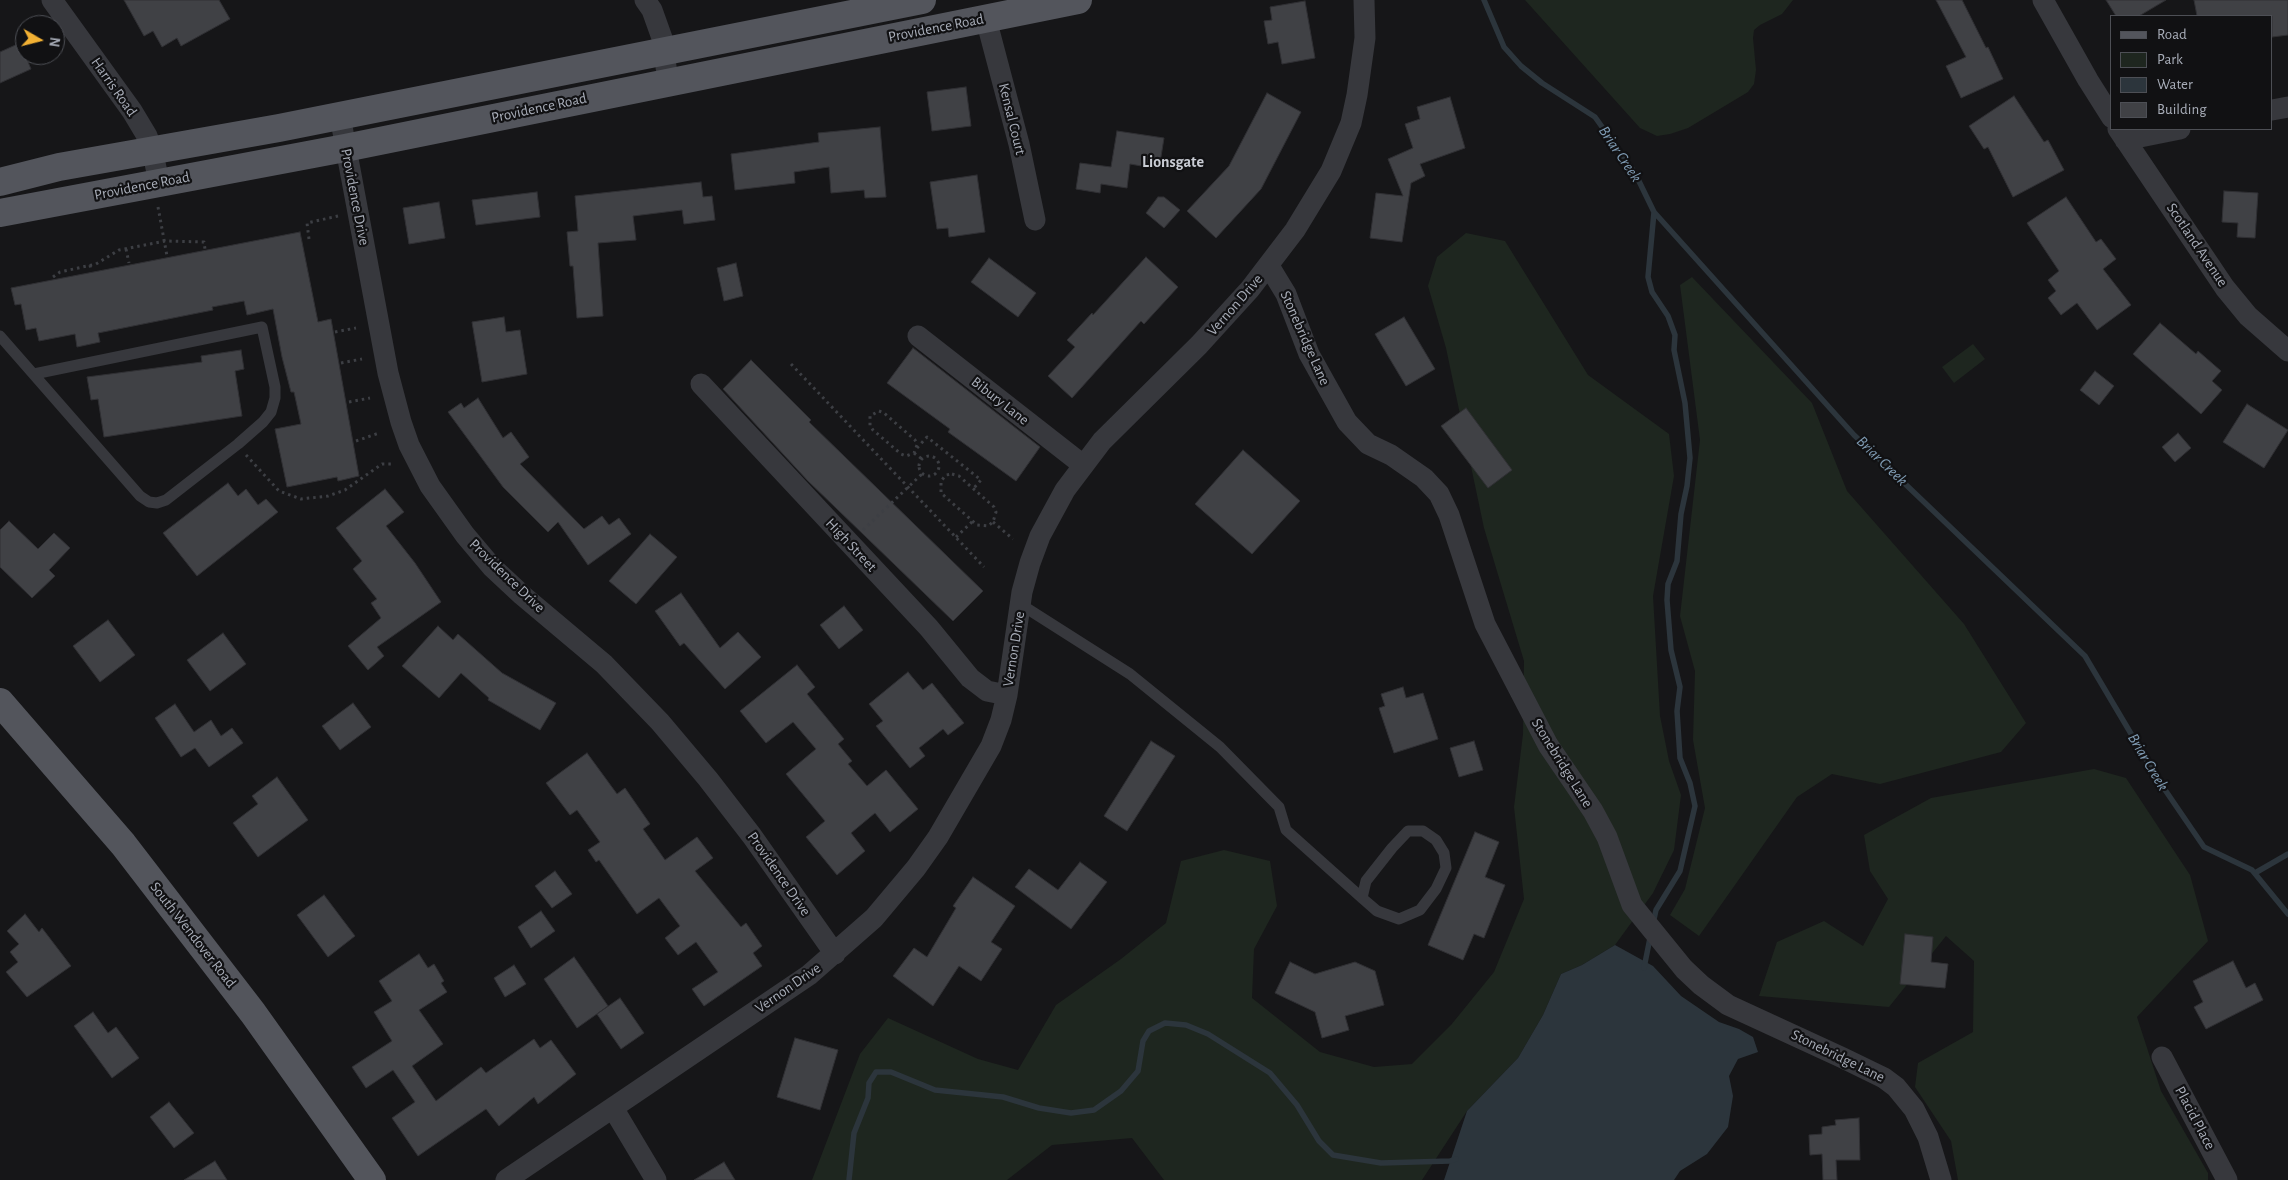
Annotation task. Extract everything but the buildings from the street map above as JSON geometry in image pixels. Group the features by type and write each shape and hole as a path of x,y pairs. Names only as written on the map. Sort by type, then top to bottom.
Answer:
{"main road":[{"name":"Providence Road","path":"0,182 59,167 340,116 922,0"},
{"name":"Providence Road","path":"0,213 158,193 345,148 668,81 1078,0"},
{"name":"South Wendover Road","path":"0,702 123,844 253,1013 372,1180"}],"street":[{"name":"Harris Road","path":"52,0 132,111 147,136 152,149 158,193"},
{"path":"645,0 652,10 666,52 668,81"},
{"name":"Vernon Drive","path":"506,1180 809,975 836,954 874,918 895,894 938,837 991,746 1001,720 1007,695 1020,604 1030,563 1040,536 1065,490 1083,465 1123,419 1199,345 1269,266 1318,195 1346,135 1354,110 1363,58 1364,0"},
{"path":"2043,0 2110,115"},
{"name":"Kensal Court","path":"986,19 1019,144 1035,220"},
{"path":"2273,110 2288,107"},
{"name":"Providence Drive","path":"340,116 388,372 404,430 430,486 465,535 492,566 522,595 604,664 660,722 708,778 836,954"},
{"path":"2122,134 2168,130"},
{"name":"Scotland Avenue","path":"2122,134 2225,288 2248,316 2288,351"},
{"name":"Stonebridge Lane","path":"1269,266 1286,294 1309,354 1347,422 1368,444 1391,455 1424,478 1439,494 1449,516 1484,624 1548,745 1593,812 1607,837 1625,890 1637,911 1661,942 1701,985 1728,1005 1884,1078 1896,1087 1914,1109 1928,1137 1941,1180"},
{"name":"Bibury Lane","path":"918,336 1083,465"},
{"name":"High Street","path":"701,384 945,645 977,685 987,691 1007,695"},
{"name":"Placid Place","path":"2162,1057 2227,1180"},
{"path":"613,1108 656,1180"}],"lane":[{"path":"0,336 140,496 149,502 157,503 166,500 263,422 271,412 275,398 275,387 262,327 34,374"},
{"path":"1020,604 1130,674 1220,747 1279,807 1286,830 1362,898 1377,911 1399,919 1420,910 1436,889 1446,868 1444,853 1436,840 1423,831 1408,831 1366,881 1362,898"}],"path":[{"path":"158,193 167,256"},
{"path":"309,238 307,223 338,216"},
{"path":"53,277 60,272 100,262 114,252 126,249 165,242 204,242 205,248"},
{"path":"126,249 129,263"},
{"path":"90,265 91,270"},
{"path":"335,332 356,328"},
{"path":"342,363 362,359"},
{"path":"792,364 984,567"},
{"path":"349,402 370,398"},
{"path":"916,449 915,440 884,413 874,412 870,416 870,426 873,430 901,454 906,456 914,453 927,437 980,480 973,489"},
{"path":"356,441 379,433"},
{"path":"243,452 279,492 301,499 328,496 345,490 382,464 391,464"},
{"path":"914,453 922,459"},
{"path":"927,456 936,459 939,467 936,473 931,476 923,473 920,466 922,459 927,456"},
{"path":"850,543 923,473"},
{"path":"936,473 943,478"},
{"path":"946,475 959,476 994,507 996,512 993,522 982,526 973,521 941,493 940,487 943,478 946,475"},
{"path":"956,537 973,521"},
{"path":"993,522 1013,539"}],"green space":[{"path":"1525,0 1793,0 1782,14 1754,30 1756,70 1754,84 1748,92 1688,128 1657,136 1640,128"},
{"path":"1466,233 1505,241 1588,375 1669,434 1674,476 1653,596 1660,716 1669,761 1681,795 1674,850 1653,893 1615,945 1582,965 1561,974 1543,1015 1518,1058 1467,1111 1422,1180 1164,1180 1132,1138 1052,1145 1007,1180 812,1180 860,1054 888,1018 978,1059 1018,1070 1056,1005 1121,959 1166,923 1181,861 1224,850 1270,861 1277,906 1254,949 1252,998 1320,1052 1374,1067 1412,1064 1451,1025 1494,972 1524,899 1514,807 1523,734 1524,661 1484,528 1446,348 1428,286 1437,257"},
{"path":"1692,277 1812,403 1847,491 1964,624 2026,723 2001,752 1880,784 1832,774 1797,797 1699,936 1670,915 1685,889 1705,808 1693,740 1695,671 1680,616 1700,440 1680,285"},
{"path":"1973,344 1985,359 1954,383 1942,367"},
{"path":"2094,769 2126,778 2190,875 2208,941 2137,1017 2161,1091 2208,1173 2208,1180 1958,1180 1951,1141 1915,1087 1918,1063 1973,1032 1974,961 1946,936 1889,1007 1759,996 1777,942 1824,921 1863,946 1888,899 1870,871 1864,835 1931,798"}],"water":[{"path":"1615,945 1653,966 1681,996 1719,1022 1739,1029 1753,1037 1758,1052 1738,1059 1729,1076 1733,1096 1728,1127 1707,1154 1680,1171 1674,1180 1444,1180 1467,1111 1518,1058 1543,1015 1561,974 1582,965"}],"waterway":[{"name":"Briar Creek","path":"1484,0 1504,47 1521,66 1542,83 1595,117 1635,173 1654,212 1854,435 2085,656 2159,781 2204,847 2252,870 2288,914"},
{"path":"1653,924 1656,910 1680,871 1695,806 1690,783 1680,758 1677,711 1680,687 1671,650 1667,600 1668,584 1677,561 1681,514 1690,458 1685,403 1674,350 1675,335 1668,316 1652,292 1648,277 1654,212"},
{"path":"2255,873 2288,854"},
{"path":"1644,968 1650,938"},
{"path":"849,1180 854,1133 868,1098 869,1083 876,1072 891,1072 935,1090 1003,1097 1039,1108 1071,1113 1094,1110 1121,1091 1138,1071 1143,1041 1149,1031 1165,1023 1186,1025 1208,1034 1270,1073 1297,1105 1319,1141 1333,1155 1381,1163 1450,1161 1456,1159"}],"district":[{"name":"Lionsgate","path":"1173,162"}]}
